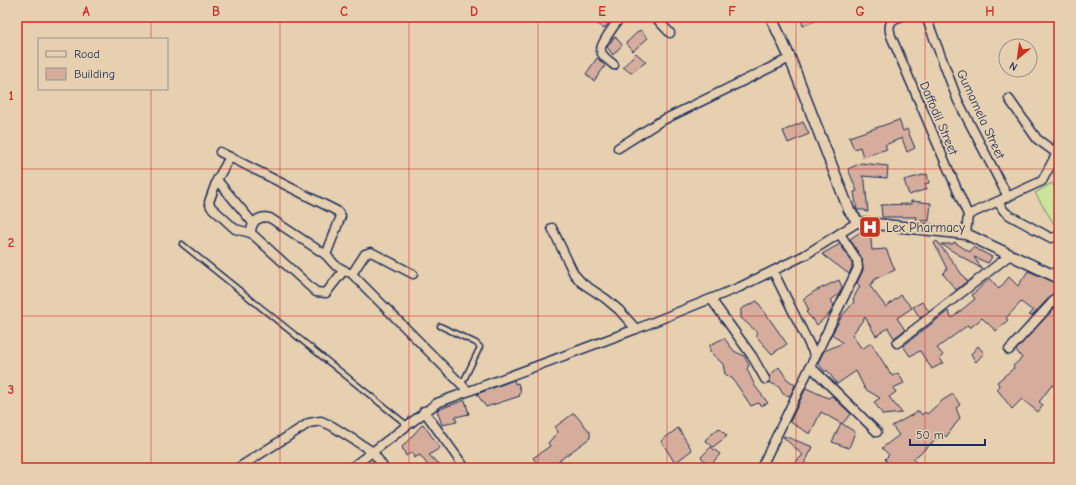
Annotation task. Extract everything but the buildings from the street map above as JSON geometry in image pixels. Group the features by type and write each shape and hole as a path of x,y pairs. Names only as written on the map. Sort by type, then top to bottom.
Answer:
{"street":[{"path":"614,65 604,56 601,51 601,45 620,17"},
{"path":"655,17 670,33"},
{"path":"771,17 790,58 849,210 858,222"},
{"name":"Daffodil Street","path":"900,17 891,21 890,30 968,215"},
{"name":"Gumamela Street","path":"926,17 958,101 1008,197"},
{"path":"618,148 659,122 790,58"},
{"path":"1009,99 1037,140 1058,154"},
{"path":"966,234 968,215 1042,181 1058,154 1059,142"},
{"path":"220,152 337,210 342,216 326,255"},
{"path":"230,157 217,180 209,202 211,208 235,229 251,233 316,292 326,293 344,270"},
{"path":"217,180 253,224"},
{"path":"998,202 1004,211 1009,215 1050,238 1059,236"},
{"path":"251,233 253,224 259,218 264,216 270,218 326,255 330,261 352,274 468,391"},
{"path":"353,467 424,411 437,403 712,299 772,271 840,234 858,222 966,234 1059,278"},
{"path":"552,228 574,274 582,283 606,299 619,310 636,329"},
{"path":"760,468 858,268 857,260 840,234"},
{"path":"352,274 365,254 371,252 413,274"},
{"path":"897,343 1010,255"},
{"path":"772,271 815,356"},
{"path":"1009,350 1059,295"},
{"path":"712,299 752,356 765,379"},
{"path":"810,366 877,432"},
{"path":"424,411 466,468"},
{"path":"238,468 310,423 321,422 332,426 373,452 384,468"}],"lane":[{"path":"182,244 407,425"},
{"path":"440,326 476,343 480,347 462,384"}],"green space":[{"path":"1052,183 1059,195 1059,221 1054,224 1035,193"}],"place":[{"name":"Lex Pharmacy","path":"870,227"}]}
